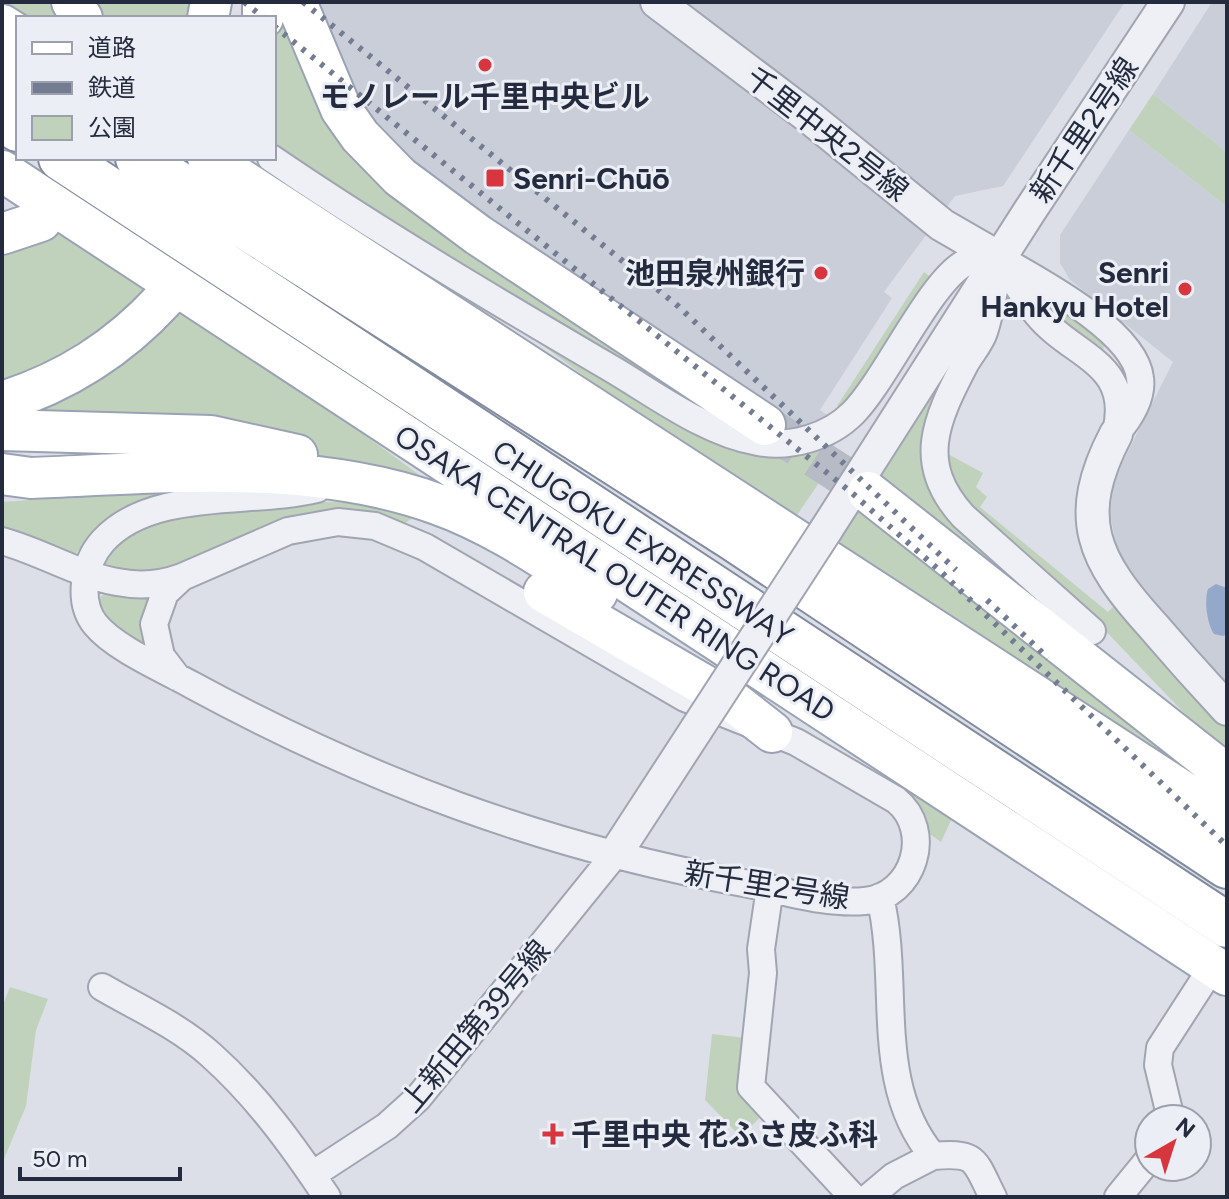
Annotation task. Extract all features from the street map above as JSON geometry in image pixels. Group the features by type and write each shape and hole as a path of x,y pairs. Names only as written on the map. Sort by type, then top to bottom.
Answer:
{"highway":[{"name":"CHUGOKU EXPRESSWAY","path":"64,160 1227,925"},
{"name":"CHUGOKU EXPRESSWAY","path":"141,160 733,538 1227,866"}],"main road":[{"path":"296,2 341,109 360,136 400,177 478,235 765,425"},
{"path":"211,160 1227,820"},
{"path":"244,160 391,264 420,296"},
{"name":"OSAKA CENTRAL OUTER RING ROAD","path":"2,171 1220,970"},
{"path":"2,234 41,221"},
{"path":"2,402 82,368 129,334 164,299"},
{"path":"2,430 183,434 238,440 297,455"},
{"path":"12,478 246,474 339,481 404,493 475,521 872,762 965,802"},
{"path":"868,492 1227,772"},
{"path":"414,520 723,695 772,732"},
{"path":"1092,631 1227,772"}],"street":[{"name":"千里中央2号線","path":"657,2 809,117 942,225 1001,259"},
{"name":"新千里2号線","path":"616,853 1168,2"},
{"path":"274,160 409,250 714,427 768,443 795,441 827,432 855,412 946,279 966,262 1001,259 1038,316 1109,376 1120,405 1116,434 1098,471 1092,504 1101,558 1121,590 1227,709"},
{"name":"新千里2号線","path":"1001,259 983,335 967,360 938,425 934,452 937,477 949,501 963,516 1092,631"},
{"path":"86,574 94,552 105,539 139,517 222,498 305,492 339,481"},
{"name":"新千里2号線","path":"2,541 104,581 138,586 182,577 288,531 338,522 375,526 425,547 685,698 724,716 772,732 863,779 907,812 916,839 912,869 903,882 880,897 850,901 666,868 487,819 377,777 282,733 177,677 98,627 86,605 86,574"},
{"path":"177,677 161,656 154,624 165,593 182,577"},
{"name":"上新田第39号線","path":"319,1186 418,1098 616,853"},
{"path":"770,888 761,949 762,987 751,1087 853,1197"},
{"path":"880,897 891,962 895,1076 922,1143 933,1156"},
{"path":"1167,1103 1158,1065 1160,1048 1220,970"},
{"path":"102,987 153,1015 209,1053 259,1103 319,1186"},
{"path":"869,1197 894,1176 933,1156 968,1156 976,1161 993,1197"},
{"path":"1118,1197 1133,1179"}],"shaded area":[{"path":"313,2 1125,2 1003,186 955,196 884,292 892,298 820,410 831,418 805,429 467,205 404,156 356,99"},
{"path":"1212,2 1227,2 1227,152 1153,94"},
{"path":"1129,130 1227,207 1227,686 1129,576 1116,544 1110,514 1114,479 1173,362 1070,280 1060,263 1060,235"}],"green space":[{"path":"5,2 57,2 66,16 27,16"},
{"path":"95,2 196,2 193,16 105,16"},
{"path":"279,3 324,98 718,418 574,336 276,150"},
{"path":"1153,94 1227,152 1227,207 1129,130"},
{"path":"53,227 151,291 119,323 2,390 2,246"},
{"path":"924,272 933,279 843,409 837,406"},
{"path":"174,306 347,422 429,482 6,418"},
{"path":"1063,310 1105,341 1103,350 1059,318"},
{"path":"526,333 715,439 829,443 840,452 795,518 618,401"},
{"path":"951,364 924,463 1084,637 876,477"},
{"path":"946,453 983,473 976,487 987,497 980,507 1108,612 1117,603 1227,727 1227,758 1097,622 968,507 954,487"},
{"path":"191,489 94,534 73,556 2,532 2,502"},
{"path":"860,500 1227,789 1227,796 835,540"},
{"path":"354,502 418,514 404,524 390,519 202,563 129,570 105,565 105,556 126,539 178,517 236,507"},
{"path":"105,592 150,596 146,647 109,619 98,600"},
{"path":"906,790 953,816 941,842 927,832"},
{"path":"10,987 48,999 36,1030 26,1106 2,1164 2,1007"},
{"path":"712,1034 746,1038 764,1113 741,1137 705,1100"}],"water":[{"path":"1216,584 1227,588 1227,634 1223,636 1214,634 1207,612 1208,589"}],"tunnel":[{"path":"765,425 868,492"}],"railway":[{"path":"244,2 262,16"},
{"path":"303,2 678,306 956,570"},
{"path":"276,28 852,493 939,570 1227,846"},
{"path":"987,600 1048,658"}],"place":[{"name":"モノレール千里中央ビル","path":"485,65"},
{"name":"Senri-Chūō","path":"495,178"},
{"name":"池田泉州銀行","path":"821,273"},
{"name":"Senri Hankyu Hotel","path":"1185,289"},
{"name":"千里中央 花ふさ皮ふ科","path":"553,1134"}]}
